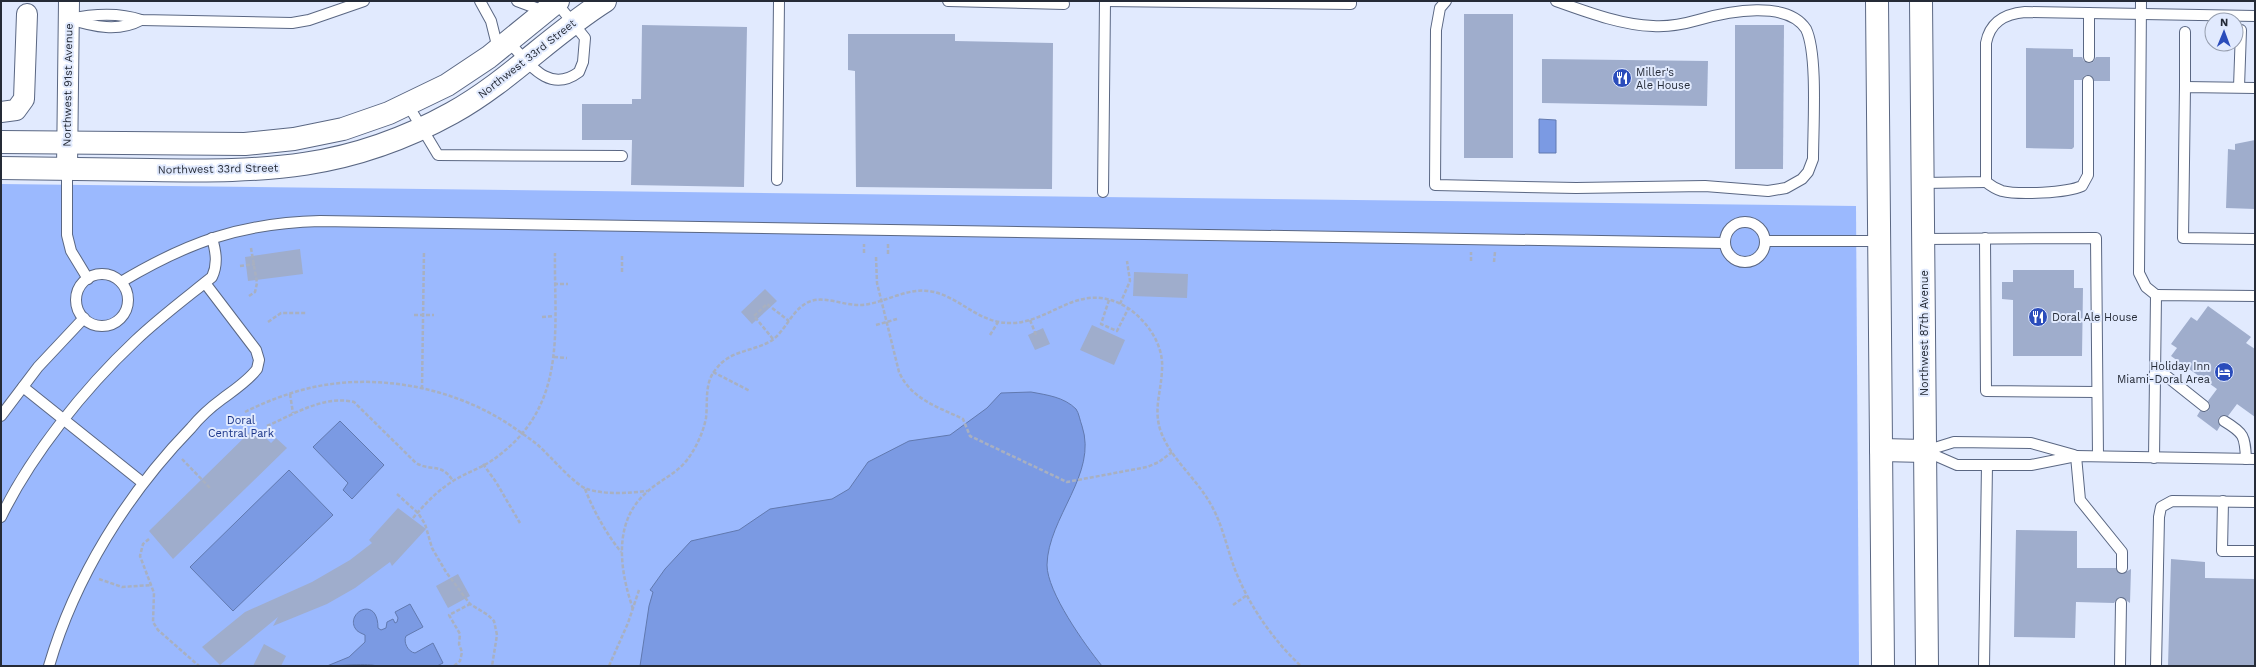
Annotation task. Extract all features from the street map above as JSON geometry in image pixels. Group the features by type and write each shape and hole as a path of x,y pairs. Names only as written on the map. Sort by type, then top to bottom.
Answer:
{"main road":[{"name":"Northwest 33rd Street","path":"1,168 230,171 279,168 320,162 360,152 422,129 478,97 574,22 605,1"},
{"path":"1878,1 1883,666"},
{"name":"Northwest 87th Avenue","path":"1921,1 1927,666"},
{"path":"1,142 262,143 310,137 343,129 373,120 408,105 457,79 503,46 553,5"},
{"path":"1881,450 1925,451"}],"street":[{"name":"Northwest 91st Avenue","path":"67,169 69,10"},
{"path":"1,112 16,110 24,99 27,14"}],"lane":[{"path":"69,10 99,15 129,16 141,20 299,22 364,1"},
{"path":"480,1 503,46 527,60 545,78 554,80 568,78 579,72 583,62 585,38 574,22 553,5 517,1"},
{"path":"777,180 779,1"},
{"path":"948,1 1038,2 1064,4"},
{"path":"1103,192 1105,1 1351,4 1351,1"},
{"path":"1446,1 1440,8 1436,30 1435,185 1576,188 1705,186 1768,191 1790,186 1802,179 1808,172 1813,159 1812,50 1807,30 1802,22 1792,12 1774,7 1743,7 1687,23 1654,26 1630,23 1556,1"},
{"path":"2141,1 2139,273 2146,287 2156,295 2255,296"},
{"path":"1986,182 1986,51 1990,29 2000,19 2019,12 2255,16"},
{"path":"2089,13 2089,57"},
{"path":"2185,32 2183,238 2255,239"},
{"path":"2239,87 2240,52"},
{"path":"1923,183 1986,182 1997,189 2009,192 2064,191 2082,186 2088,175 2088,80"},
{"path":"2185,87 2255,88"},
{"path":"408,105 438,155 622,156"},
{"path":"67,169 67,235 72,251 88,279"},
{"path":"121,282 174,253 212,238 255,227 320,221 1724,242"},
{"path":"1739,222 1746,222 1758,227 1763,232 1765,241 1763,251 1759,257 1747,262 1734,260 1729,255 1724,242 1728,230 1739,222"},
{"path":"1,517 24,475 65,420 96,382 134,342 212,277 216,270 216,258 212,238"},
{"path":"1924,238 2096,238 2098,456"},
{"path":"1985,238 1986,391 2097,392"},
{"path":"1765,241 1880,241"},
{"path":"103,274 111,276 121,282 128,293 128,302 121,318 105,326 96,325 84,318 78,308 76,299 82,284 88,279 103,274"},
{"path":"48,666 62,629 111,529 143,483 191,428 220,400 253,374 258,364 256,350 205,283"},
{"path":"2154,458 2156,295"},
{"path":"1,416 38,367 84,318"},
{"path":"2155,368 2204,406"},
{"path":"23,388 143,483"},
{"path":"1925,451 1956,465 2031,465 2076,456 2250,459 2244,437 2238,429 2224,421"},
{"path":"1925,451 1954,442 2032,443 2076,456"},
{"path":"2076,456 2080,500 2122,552 2122,568"},
{"path":"1984,666 1987,465"},
{"path":"2156,666 2159,517 2161,507 2172,501 2255,502"},
{"path":"2223,501 2222,551 2255,551"},
{"path":"2120,666 2121,603"}],"path":[{"path":"864,239 864,253"},
{"path":"888,239 888,254"},
{"path":"249,296 256,290 255,264 251,248"},
{"path":"422,389 424,251"},
{"path":"413,518 428,501 453,481 498,457 523,434 547,392 554,357 555,253"},
{"path":"622,254 622,272"},
{"path":"876,257 876,278 901,377 912,392 924,400 962,418 970,436 1067,482 1152,465 1172,452"},
{"path":"1120,304 1130,281 1127,261"},
{"path":"240,266 255,264"},
{"path":"554,284 568,284"},
{"path":"633,609 621,564 621,552 627,524 633,508 648,491 678,470 699,442 705,420 708,387 713,372 723,361 733,354 761,346 773,339 800,307 813,301 825,300 841,304 859,305 881,301 907,292 928,291 952,299 979,316 998,322 1016,323 1030,320 1074,300 1087,298 1109,300 1120,304 1128,309 1151,330 1161,353 1162,370 1156,414 1162,436 1172,452 1194,477 1212,505 1222,528 1233,563 1247,595 1269,630 1301,666"},
{"path":"1109,300 1100,324 1117,331 1128,309"},
{"path":"773,339 754,316 767,304 789,321"},
{"path":"268,322 281,313 306,313"},
{"path":"414,315 434,315"},
{"path":"542,316 554,316"},
{"path":"876,325 897,319"},
{"path":"1030,320 1036,335"},
{"path":"990,335 998,322"},
{"path":"554,357 567,358"},
{"path":"713,372 750,391"},
{"path":"245,412 290,394 321,386 350,383 392,384 422,389 454,397 483,410 523,434 538,445 586,489 591,505 608,536 621,552"},
{"path":"290,394 293,413"},
{"path":"267,426 293,413 323,403 354,402 416,463 425,467 441,468 453,481"},
{"path":"182,458 211,489"},
{"path":"483,464 496,482 520,523"},
{"path":"586,489 612,493 648,491"},
{"path":"397,494 418,513 425,524 432,548 446,572 470,604 488,615 497,627 492,666"},
{"path":"149,539 143,544 140,556 152,585 155,599 153,622 158,630 199,666"},
{"path":"99,578 122,587 152,585"},
{"path":"609,666 633,609 639,590"},
{"path":"1233,605 1247,595"},
{"path":"454,666 460,661 462,652 459,644 460,634 449,615 470,604"}],"green space":[{"name":"Doral Central Park","path":"1,184 1856,206 1859,666 1,666"}],"shaded area":[{"path":"1539,119 1556,120 1556,153 1539,153"},
{"path":"1031,392 1055,397 1071,405 1076,409 1082,426 1085,444 1083,461 1071,496 1055,530 1049,547 1047,565 1053,589 1068,618 1102,666 640,666 649,606 653,592 650,590 665,569 691,541 739,530 770,509 832,499 849,489 868,462 909,441 950,435 987,408 1001,393"},
{"path":"340,421 384,465 352,499 343,490 348,483 313,447"},
{"path":"289,470 333,515 233,611 190,567"},
{"path":"410,604 423,627 406,636 405,641 407,646 410,651 415,653 433,643 443,663 437,666 327,666 349,657 365,642 365,635 355,628 353,622 358,612 368,609 373,612 377,618 378,628 381,630 386,628 387,622 393,619 395,623 397,622 398,618 395,612"}],"building":[{"path":"1464,14 1513,14 1513,158 1464,158"},
{"path":"642,25 747,27 744,187 631,185 632,140 582,140 582,104 632,104 632,99 641,99"},
{"path":"1735,25 1784,25 1783,169 1735,169"},
{"path":"848,34 955,34 955,41 1053,43 1052,189 856,187 855,71 848,70"},
{"path":"2026,48 2073,49 2073,57 2082,57 2084,61 2089,63 2093,62 2096,57 2110,57 2110,81 2094,81 2088,75 2084,76 2082,80 2074,80 2074,147 2072,149 2026,148"},
{"path":"1542,59 1708,61 1707,106 1542,103"},
{"path":"2255,140 2255,209 2226,208 2228,149 2235,150 2235,144"},
{"path":"300,249 303,274 248,281 245,257"},
{"path":"2013,270 2074,270 2074,288 2083,288 2082,356 2013,356 2013,300 2002,299 2002,282 2013,282"},
{"path":"1134,272 1188,274 1187,298 1133,296"},
{"path":"765,289 777,301 752,324 741,312"},
{"name":"Holiday Inn Miami-Doral Area","path":"2208,306 2251,337 2246,343 2255,349 2255,417 2237,404 2228,416 2224,415 2219,417 2218,421 2220,426 2217,431 2197,416 2200,411 2206,412 2209,410 2210,404 2208,401 2217,389 2171,356 2177,348 2171,344 2191,317 2197,321"},
{"path":"1092,325 1125,340 1114,365 1080,350"},
{"path":"1043,328 1050,344 1035,350 1028,335"},
{"path":"255,427 271,443 276,438 287,448 173,559 149,531"},
{"path":"398,508 426,529 392,566 390,562 355,588 327,604 273,626 278,617 220,665 202,647 245,612 312,582 350,560 372,543 369,540"},
{"path":"2016,530 2077,531 2077,568 2116,568 2122,574 2131,569 2130,603 2121,597 2114,603 2076,602 2075,638 2014,637"},
{"path":"2171,559 2205,562 2205,578 2255,579 2255,666 2168,666"},
{"path":"458,574 470,596 448,608 436,586"},
{"path":"264,644 286,656 281,666 253,666"}],"place":[{"name":"Miller's Ale House","path":"1622,78"},
{"name":"Doral Ale House","path":"2038,317"},
{"name":"Holiday Inn Miami-Doral Area","path":"2224,372"}]}
